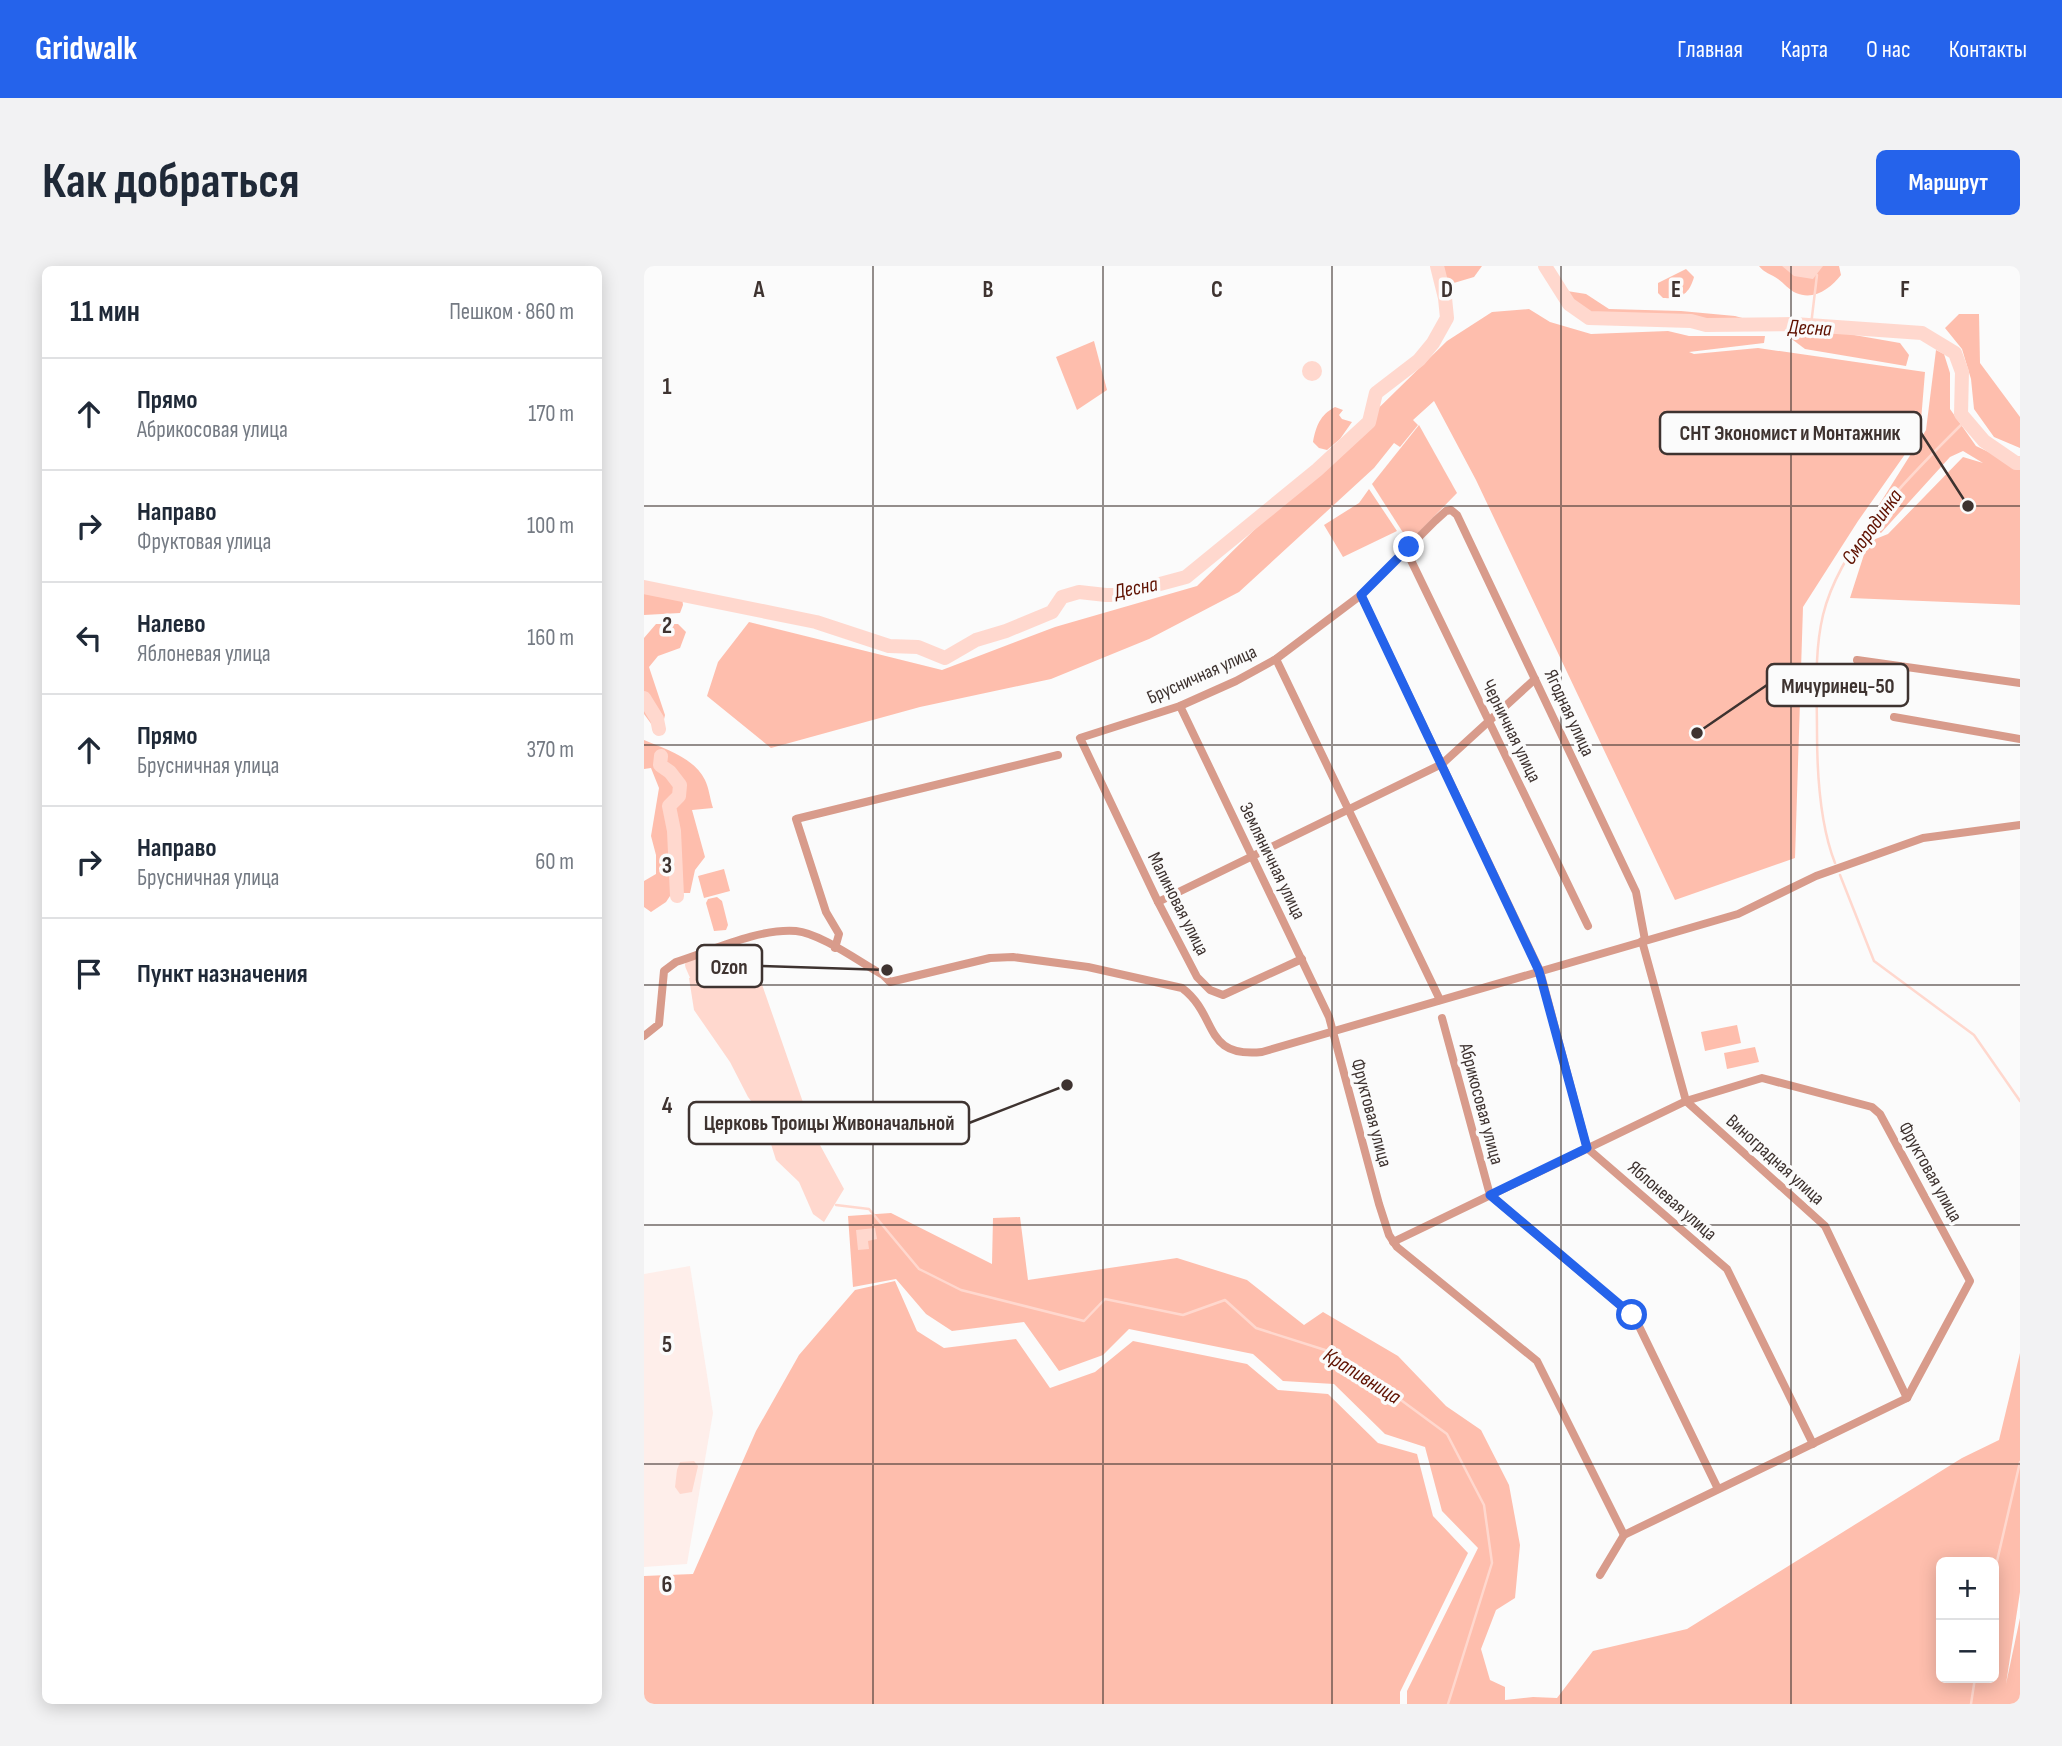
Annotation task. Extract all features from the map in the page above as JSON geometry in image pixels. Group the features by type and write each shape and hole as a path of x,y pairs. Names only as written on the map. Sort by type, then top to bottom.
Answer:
{"street":[{"name":"Ягодная улица","path":"1446,511 1451,510 1457,515 1636,892 1643,941"},
{"name":"Брусничная улица","path":"1080,738 1180,706 1236,681 1276,659 1361,595 1446,511"},
{"name":"Черничная улица","path":"1406,550 1588,926"},
{"path":"1361,595 1539,971 1587,1148"},
{"path":"1276,659 1440,1000"},
{"path":"1857,660 2020,683"},
{"path":"1158,902 1442,764 1535,679"},
{"name":"Земляничная улица","path":"1180,706 1302,959 1333,1031"},
{"path":"1895,717 2020,739"},
{"name":"Малиновая улица","path":"1080,738 1158,902 1197,977 1210,990 1223,995 1302,959"},
{"path":"835,948 839,934 826,912 796,818 1058,755"},
{"path":"644,1035 659,1024 664,971 676,962 766,933 797,931 816,937 883,975 890,982 990,958 1013,957 1088,967 1182,988 1195,998 1219,1042 1227,1049 1246,1053 1262,1052 1738,914 1816,877 1923,838 2020,825"},
{"path":"1643,941 1686,1101"},
{"name":"Абрикосовая улица","path":"1442,1018 1490,1195 1635,1318 1718,1489"},
{"name":"Фруктовая улица","path":"1333,1031 1379,1204 1393,1242 1686,1101 1765,1078 1872,1107 1878,1111 1970,1281 1907,1398"},
{"name":"Виноградная улица","path":"1686,1101 1825,1227 1907,1398"},
{"name":"Яблоневая улица","path":"1587,1148 1729,1272 1813,1444"},
{"path":"1393,1242 1540,1364 1624,1535"},
{"path":"1600,1575 1624,1535 1907,1398"}],"shaded area":[{"path":"1441,266 1482,266 1474,277 1447,285"},
{"path":"1759,266 1839,266 1841,275 1822,292 1803,295 1793,292"},
{"path":"1782,266 1823,266 1813,279 1794,276"},
{"path":"1686,269 1694,277 1686,292 1679,297 1663,298 1658,293 1658,283"},
{"path":"1567,291 1586,294 1609,309 1735,316 1757,322 1761,329 1679,317 1592,317 1576,307"},
{"path":"1529,309 1550,322 1591,334 1668,331 1689,336 1765,336 1764,343 1689,352 1694,354 1758,348 1925,372 1920,433 1858,521 1803,607 1795,858 1675,900 1476,480 1434,401 1413,420 1418,425 1400,447 1394,443 1374,468 1239,592 1149,639 1051,679 920,707 771,748 707,696 718,662 749,622 942,670 1055,627 1197,586 1447,341 1492,312"},
{"path":"1959,314 1979,314 1980,363 2020,417 2020,448 1994,437 1974,409 1971,379 1962,349 1945,328"},
{"path":"1805,332 1837,332 1900,343 1909,355 1906,366 1805,349 1789,337"},
{"path":"1094,341 1107,390 1077,410 1056,357"},
{"path":"1936,350 1944,354 1950,373 1950,409 1976,446 2020,467 2020,605 1850,598 1868,542 1888,534 1963,457 1983,463 1963,451 1950,457 1881,533 1867,524 1926,430"},
{"path":"1308,361 1316,361 1322,371 1316,381 1308,381 1302,375 1302,367"},
{"path":"1335,407 1343,410 1339,415 1342,419 1352,422 1340,439 1327,450 1319,448 1313,442 1317,426 1322,417"},
{"path":"1419,425 1457,493 1409,542 1372,484"},
{"path":"1369,489 1397,531 1343,557 1324,525 1359,503"},
{"path":"644,592 682,597 680,613 644,615"},
{"path":"656,624 678,624 686,632 680,648 658,656 649,667 665,715 662,728 652,725 644,714 644,638"},
{"path":"644,740 679,755 694,766 708,786 713,808 692,810 705,857 695,870 690,893 672,893 666,902 651,912 644,907 644,881 656,874 656,855 651,836 659,788 651,768 644,769"},
{"path":"724,869 730,891 704,898 698,876"},
{"path":"717,897 722,901 728,925 726,930 714,931 706,903 708,899"},
{"path":"740,958 757,970 814,1134 844,1189 824,1222 813,1214 799,1182 776,1160 767,1122 748,1097 730,1062 694,1010 689,978"},
{"path":"1737,1025 1741,1043 1705,1051 1701,1032"},
{"path":"1755,1047 1759,1062 1727,1069 1724,1053"},
{"path":"891,1213 992,1264 993,1218 1020,1217 1028,1280 1177,1258 1247,1280 1304,1325 1323,1312 1398,1356 1446,1406 1481,1430 1509,1485 1520,1545 1515,1598 1496,1610 1481,1649 1490,1680 1505,1687 1505,1700 1557,1698 1593,1651 1687,1629 1962,1458 1999,1440 2020,1353 2020,1592 2006,1684 2020,1618 2020,1704 1407,1704 1407,1691 1478,1548 1442,1511 1425,1447 1385,1434 1334,1384 1283,1381 1253,1354 1129,1329 1103,1355 1059,1371 1024,1322 952,1331 926,1314 896,1279 853,1287 848,1216"},
{"path":"875,1228 877,1239 868,1241 869,1249 858,1250 856,1230"},
{"path":"690,1266 713,1413 687,1564 644,1567 644,1274"},
{"path":"895,1281 917,1331 944,1348 1016,1339 1050,1388 1095,1372 1133,1341 1247,1364 1278,1390 1328,1394 1378,1443 1417,1454 1433,1516 1468,1553 1400,1692 1400,1704 644,1704 644,1576 693,1574 756,1431 799,1355 855,1290"},
{"path":"694,1461 698,1466 692,1492 680,1494 675,1487 680,1462"}],"waterway":[{"name":"Десна","path":"644,587 816,622 889,646 918,647 945,658 976,640 1052,612 1062,597 1079,592 1119,595 1186,577 1317,470 1369,422 1376,393 1419,360 1433,343 1447,318 1437,266"},
{"name":"Десна","path":"1545,266 1569,304 1589,318 1691,321 1706,325 1794,324 1922,333 1955,353 1962,372 1961,414 1984,441 2020,463"},
{"path":"1811,325 1817,275"},
{"name":"Смородинка","path":"1835,863 1820,799 1818,764 1817,673 1823,615 1832,588 1862,534 1903,485 1966,420"},
{"name":"Крапивница","path":"644,698 657,719 659,729"},
{"name":"Крапивница","path":"661,756 660,765 670,772 680,785 679,796 669,806 674,831 677,896"},
{"name":"Смородинка","path":"1840,875 1874,961 1974,1035 2020,1101"},
{"name":"Крапивница","path":"692,965 696,974"},
{"name":"Крапивница","path":"836,1205 869,1209 919,1269 961,1290 1084,1321 1105,1299 1183,1315 1225,1300 1256,1328 1325,1350 1367,1375 1447,1434 1484,1505 1492,1563 1448,1704"},
{"name":"Смородинка","path":"1998,1557 2020,1462"},
{"name":"Смородинка","path":"1971,1704 1974,1683"}],"place":[{"name":"СНТ Экономист и Монтажник","path":"1968,506"},
{"name":"Мичуринец-50","path":"1697,733"},
{"name":"Ozon","path":"887,970"},
{"name":"Церковь Троицы Живоначальной","path":"1067,1085"}],"route":[{"path":"1409,547 1361,595 1539,971 1587,1148 1490,1195 1632,1315"}]}
